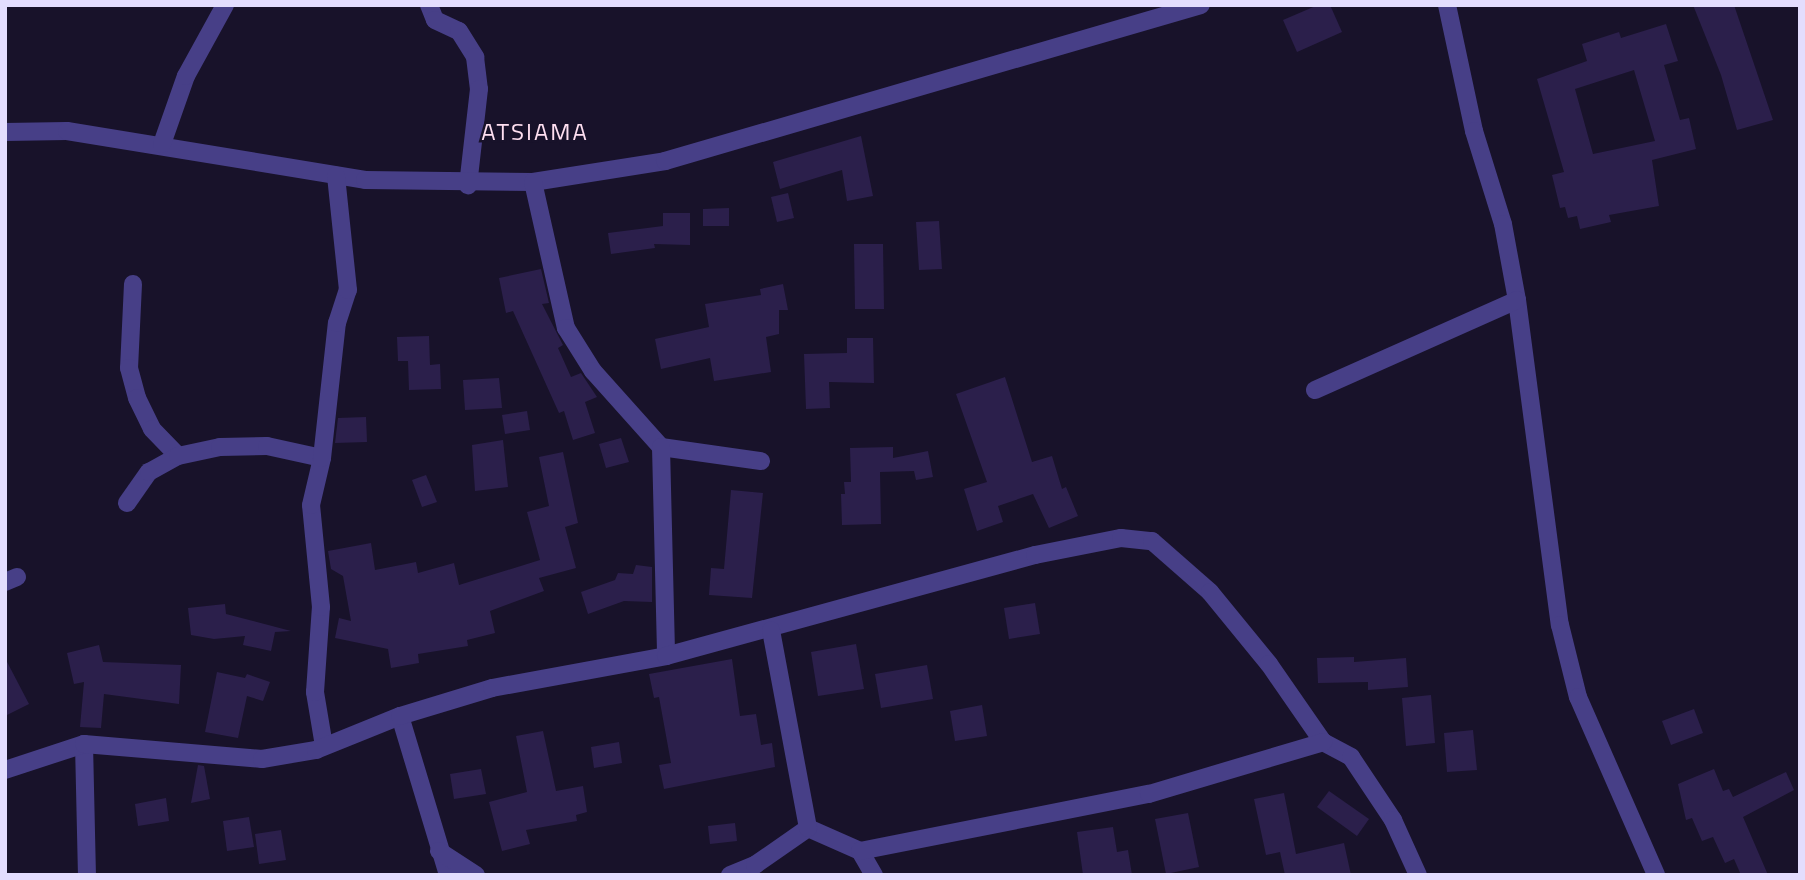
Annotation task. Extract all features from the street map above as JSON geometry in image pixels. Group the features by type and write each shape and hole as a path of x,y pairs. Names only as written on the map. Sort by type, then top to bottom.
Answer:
{"street":[{"path":"162,144 186,76 225,5"},
{"path":"429,5 435,20 458,31 475,57 479,89 468,185"},
{"path":"5,132 67,131 162,144 336,176 468,185 533,183 666,161 1201,5"},
{"path":"1447,5 1474,131 1503,224 1517,300 1560,625 1578,697 1656,875"},
{"path":"324,746 315,692 321,607 311,505 322,458 337,323 348,290 336,176"},
{"path":"533,183 566,328 593,371 661,447 761,461"},
{"path":"133,284 130,368 137,398 152,429 178,456"},
{"path":"1315,390 1517,300"},
{"path":"127,503 149,472 178,456 220,447 267,446 322,458"},
{"path":"661,447 666,656"},
{"path":"5,770 84,744 262,759 324,746 400,716 492,688 666,656 771,630 1035,555 1121,538 1152,541 1210,592 1269,664 1323,742 1351,757 1393,821 1418,875"},
{"path":"771,630 808,828"},
{"path":"400,716 448,875"},
{"path":"808,828 860,851 1149,794 1323,742"},
{"path":"84,744 87,875"},
{"path":"730,875 755,865 808,828"},
{"path":"439,851 476,875"},
{"path":"860,851 874,875"}],"building":[{"path":"1318,5 1330,5 1342,32 1297,52 1283,20"},
{"path":"1693,5 1734,5 1773,120 1737,130 1721,75"},
{"path":"1666,24 1678,61 1664,65 1680,120 1689,118 1696,149 1652,160 1659,206 1609,215 1611,222 1580,229 1577,216 1568,218 1565,207 1560,208 1552,175 1564,172 1537,79 1587,61 1582,44 1619,32 1621,38","holes":["1634,70 1655,141 1593,154 1575,89"]},
{"path":"861,136 873,196 847,201 842,170 780,189 773,162"},
{"path":"788,193 794,218 777,222 771,197"},
{"path":"729,208 729,226 703,226 703,209"},
{"path":"663,213 690,213 690,245 654,244 655,248 611,254 608,233 663,226"},
{"path":"939,221 942,269 919,270 916,222"},
{"path":"854,244 883,244 884,309 855,309"},
{"path":"541,269 549,303 542,304 563,345 558,348 571,377 581,373 597,397 585,402 595,433 573,440 564,411 559,413 513,311 506,313 499,278"},
{"path":"783,284 788,310 779,310 779,334 766,337 771,372 714,381 710,358 661,369 655,339 709,327 705,304 761,295 760,289"},
{"path":"429,336 430,365 440,364 441,389 409,390 408,361 398,361 397,337"},
{"path":"847,338 873,338 874,383 829,382 830,408 806,409 804,354 847,353"},
{"path":"1005,377 1032,462 1052,456 1062,489 1066,487 1078,516 1049,528 1033,494 998,506 1003,522 977,531 964,489 987,482 956,394"},
{"path":"499,378 502,408 465,410 463,380"},
{"path":"527,411 530,430 505,434 502,415"},
{"path":"366,417 367,442 335,443 338,418"},
{"path":"621,438 629,462 606,468 599,444"},
{"path":"503,440 508,487 475,491 472,445"},
{"path":"893,447 893,458 928,451 933,477 916,480 914,471 880,472 881,524 842,525 841,494 845,494 844,482 851,482 850,448"},
{"path":"563,452 578,523 565,527 576,568 539,578 544,591 490,611 495,633 467,640 468,646 418,654 419,663 391,668 388,649 335,638 339,618 351,621 343,576 331,569 328,551 371,543 375,570 416,562 418,573 454,563 459,585 540,560 527,512 549,506 539,457"},
{"path":"426,475 437,502 422,507 412,480"},
{"path":"731,490 763,493 752,598 709,595 711,568 724,569"},
{"path":"636,565 652,567 652,602 624,601 588,614 581,592 615,580 618,573 633,574"},
{"path":"1035,603 1040,634 1009,639 1004,608"},
{"path":"225,604 226,614 291,631 275,632 271,651 243,645 245,636 214,639 191,635 188,608"},
{"path":"856,644 864,689 818,696 811,652"},
{"path":"99,645 103,662 181,665 179,704 104,694 101,728 80,727 84,682 74,684 67,653"},
{"path":"1354,657 1354,662 1406,658 1408,687 1368,690 1368,682 1318,683 1317,658"},
{"path":"5,658 29,704 5,716"},
{"path":"732,659 740,716 756,714 761,745 772,743 775,767 664,789 659,765 671,763 659,697 654,698 649,674"},
{"path":"927,665 933,699 881,708 875,674"},
{"path":"217,672 245,678 247,674 270,682 263,701 247,696 238,738 205,732"},
{"path":"1431,695 1435,743 1406,746 1402,698"},
{"path":"982,705 987,736 955,741 950,711"},
{"path":"1694,709 1703,733 1671,745 1662,721"},
{"path":"1473,730 1477,770 1447,772 1444,733"},
{"path":"543,731 556,791 583,786 587,812 576,815 577,821 526,830 530,844 502,851 489,802 527,792 516,736"},
{"path":"619,742 622,763 594,768 591,747"},
{"path":"198,765 204,766 210,799 191,803"},
{"path":"481,769 486,794 454,799 450,774"},
{"path":"1714,769 1723,791 1729,789 1733,797 1786,772 1794,790 1743,817 1768,875 1741,875 1734,859 1725,863 1713,837 1702,841 1692,818 1686,820 1678,784"},
{"path":"1329,791 1369,819 1357,836 1317,807"},
{"path":"1284,793 1296,854 1344,843 1351,875 1285,875 1280,852 1266,855 1254,799"},
{"path":"166,798 169,821 138,826 135,804"},
{"path":"1188,813 1199,867 1166,874 1155,819"},
{"path":"249,817 254,847 227,851 223,821"},
{"path":"735,823 737,841 710,844 708,826"},
{"path":"1113,827 1117,852 1128,850 1132,875 1083,875 1077,832"},
{"path":"281,830 286,860 259,864 255,834"}],"district":[{"name":"ATSIAMA","path":"535,132"}]}
